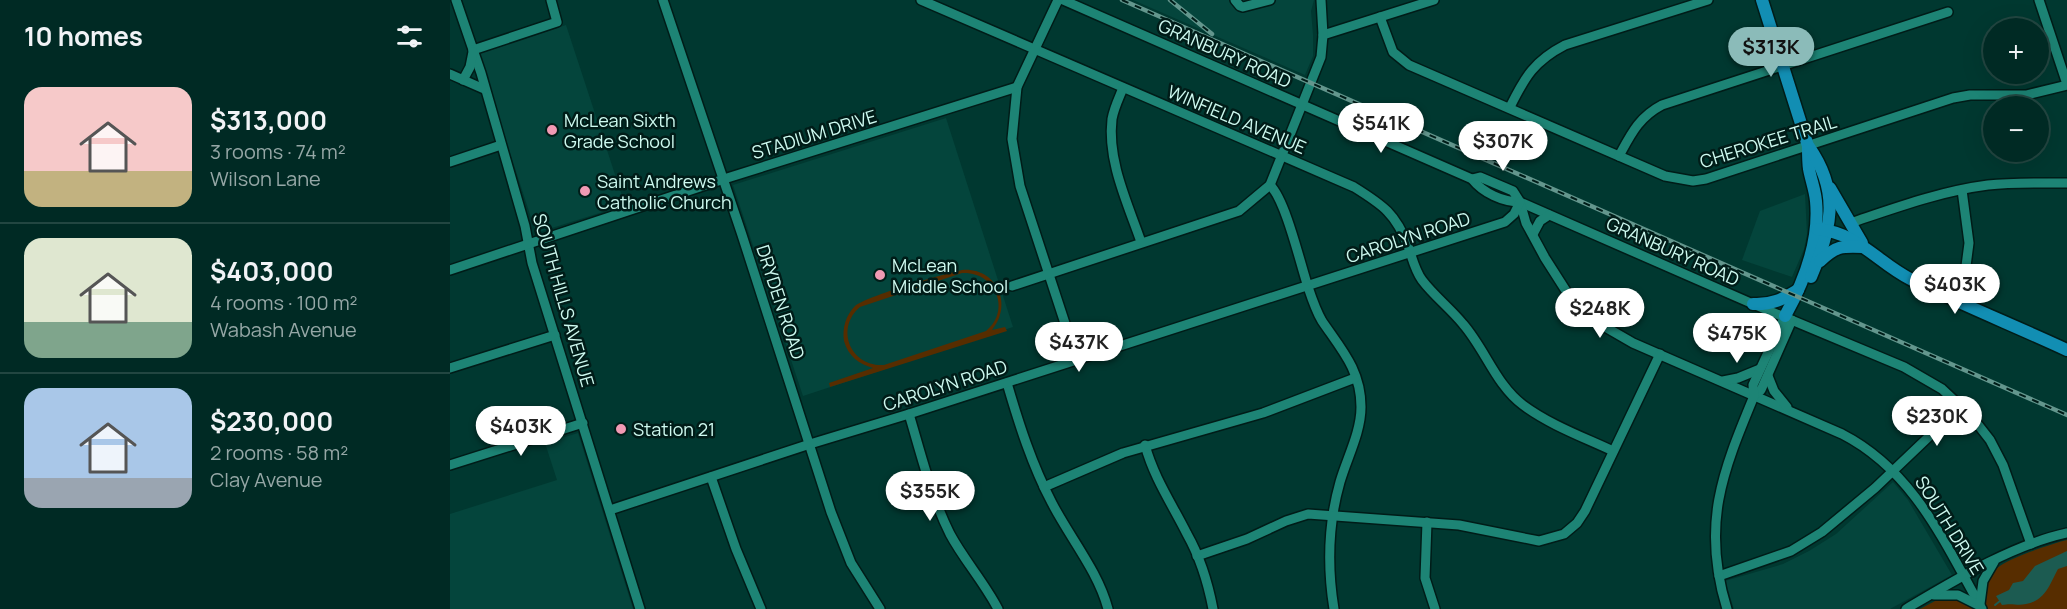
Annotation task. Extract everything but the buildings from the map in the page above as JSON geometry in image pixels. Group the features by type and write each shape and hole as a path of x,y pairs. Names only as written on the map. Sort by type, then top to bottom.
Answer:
{"main road":[{"path":"1762,0 1808,146 1809,167 1823,229 1817,264"},
{"path":"1788,318 1830,208 1824,176 1819,162 1808,146"},
{"path":"1824,176 1864,247"},
{"path":"1823,229 1847,236 1911,280 2067,350"},
{"path":"1788,318 1817,264 1834,248 1864,247"},
{"path":"1753,304 1767,305 1799,289"}],"street":[{"name":"SOUTH HILLS AVENUE","path":"456,0 530,244 532,263 640,609"},
{"path":"463,80 470,67 473,50 557,22 551,0"},
{"name":"DRYDEN ROAD","path":"663,0 724,179 831,512 850,563 880,609"},
{"name":"WINFIELD AVENUE","path":"921,0 1354,187 1386,208 1397,221 1420,278 1463,324 1500,381 1521,404 1553,423 1613,451"},
{"path":"1058,0 1017,87 1012,126 1013,155 1020,186 1077,360"},
{"name":"GRANBURY ROAD","path":"1063,0 1472,179 1479,188 1508,202 1520,202 1904,367 1942,389 1983,428 2003,465 2031,544"},
{"path":"1238,3 1247,7 1270,0"},
{"path":"1012,286 1239,211 1270,185 1321,57 1323,35 1321,0"},
{"path":"1323,35 1434,0"},
{"path":"1510,108 1526,75 1549,53 1565,45 1708,0"},
{"path":"2039,0 2067,85"},
{"path":"1619,156 1634,128 1652,110 1673,101 1948,12"},
{"name":"CHEROKEE TRAIL","path":"1380,17 1389,43 1397,57 1430,75 1665,176 1693,181 1706,179 1962,96 2026,94 2067,85"},
{"path":"450,74 484,89"},
{"name":"STADIUM DRIVE","path":"450,270 724,179 1017,87"},
{"path":"1123,88 1112,119 1115,166 1141,242"},
{"path":"450,162 501,145"},
{"path":"1850,223 1962,190 1990,185 2067,183"},
{"path":"1270,185 1281,203 1315,308 1347,355 1361,407 1358,426 1340,484 1333,516 1329,563 1334,609"},
{"path":"1954,299 1966,266 1969,243 1962,190"},
{"name":"CAROLYN ROAD","path":"610,510 810,444 1411,254 1505,222 1514,214 1520,202"},
{"name":"SOUTH DRIVE","path":"1520,202 1526,223 1552,271 1568,294 1607,328 1633,343 1791,410 1855,440 1894,470 1928,516 1981,608"},
{"path":"1533,234 1540,221 1549,215"},
{"path":"1727,609 1715,546 1717,503 1726,466 1754,396 1761,390 1764,373 1788,318"},
{"path":"450,368 555,335"},
{"path":"1197,556 1308,514 1459,525 1539,541 1564,534 1577,523 1585,512 1660,354"},
{"path":"1722,381 1764,373"},
{"path":"1764,373 1778,396 1791,410"},
{"path":"1044,487 1101,461 1145,445 1263,413 1355,378"},
{"path":"1007,382 1023,435 1044,487 1095,578 1108,609"},
{"path":"1719,576 1759,564 1804,544 1838,521 1961,406"},
{"path":"909,414 942,517 956,544 986,587 998,609"},
{"path":"450,465 583,423"},
{"path":"1145,445 1155,476 1197,556 1213,609"},
{"path":"711,477 736,549 761,609"},
{"path":"1427,522 1425,578 1435,609"},
{"path":"1906,609 1963,577 2031,544 2067,533"},
{"path":"1929,596 1958,595 1981,608 1983,581 1994,562"}],"shaded area":[{"path":"1133,0 1314,0 1311,11 1313,56 1305,75"},
{"name":"McLean Sixth Grade School","path":"566,25 625,205 536,233 478,54"},
{"name":"McLean Middle School","path":"946,118 1013,327 803,396 733,185"},
{"path":"1805,194 1807,234 1804,249 1792,277 1742,260 1760,211"},
{"path":"962,270 984,274 998,289 1001,309 992,330 1005,327 1007,331 830,387 829,383 873,368 855,359 848,351 844,341 845,322 855,306 889,291","holes":["962,273 974,274 991,285 999,303 994,322 986,331 884,365 862,360 850,345 848,325 860,307"]},
{"path":"578,433 633,609 450,609 450,514 557,480 545,443"},
{"path":"1893,482 1908,500 1952,575 1890,609 1734,609 1725,581 1783,564 1809,551 1836,534"},
{"path":"2067,540 2067,609 1982,609 1986,607 1987,581 1997,568 2020,556"},
{"path":"2067,551 2067,566 2058,569 2042,596 2023,605 2002,605 1996,596 2009,590 2013,583 2023,581 2035,566"},
{"path":"1944,598 1960,601 1973,609 1920,609"}],"waterway":[{"path":"1995,605 2000,601"}],"railway":[{"path":"1122,0 2067,415"},
{"path":"1170,0 1212,34"}],"place":[{"name":"McLean Sixth Grade School","path":"552,130"},
{"name":"Saint Andrews Catholic Church","path":"585,191"},
{"name":"McLean Middle School","path":"880,275"},
{"name":"Station 21","path":"621,429"}]}
